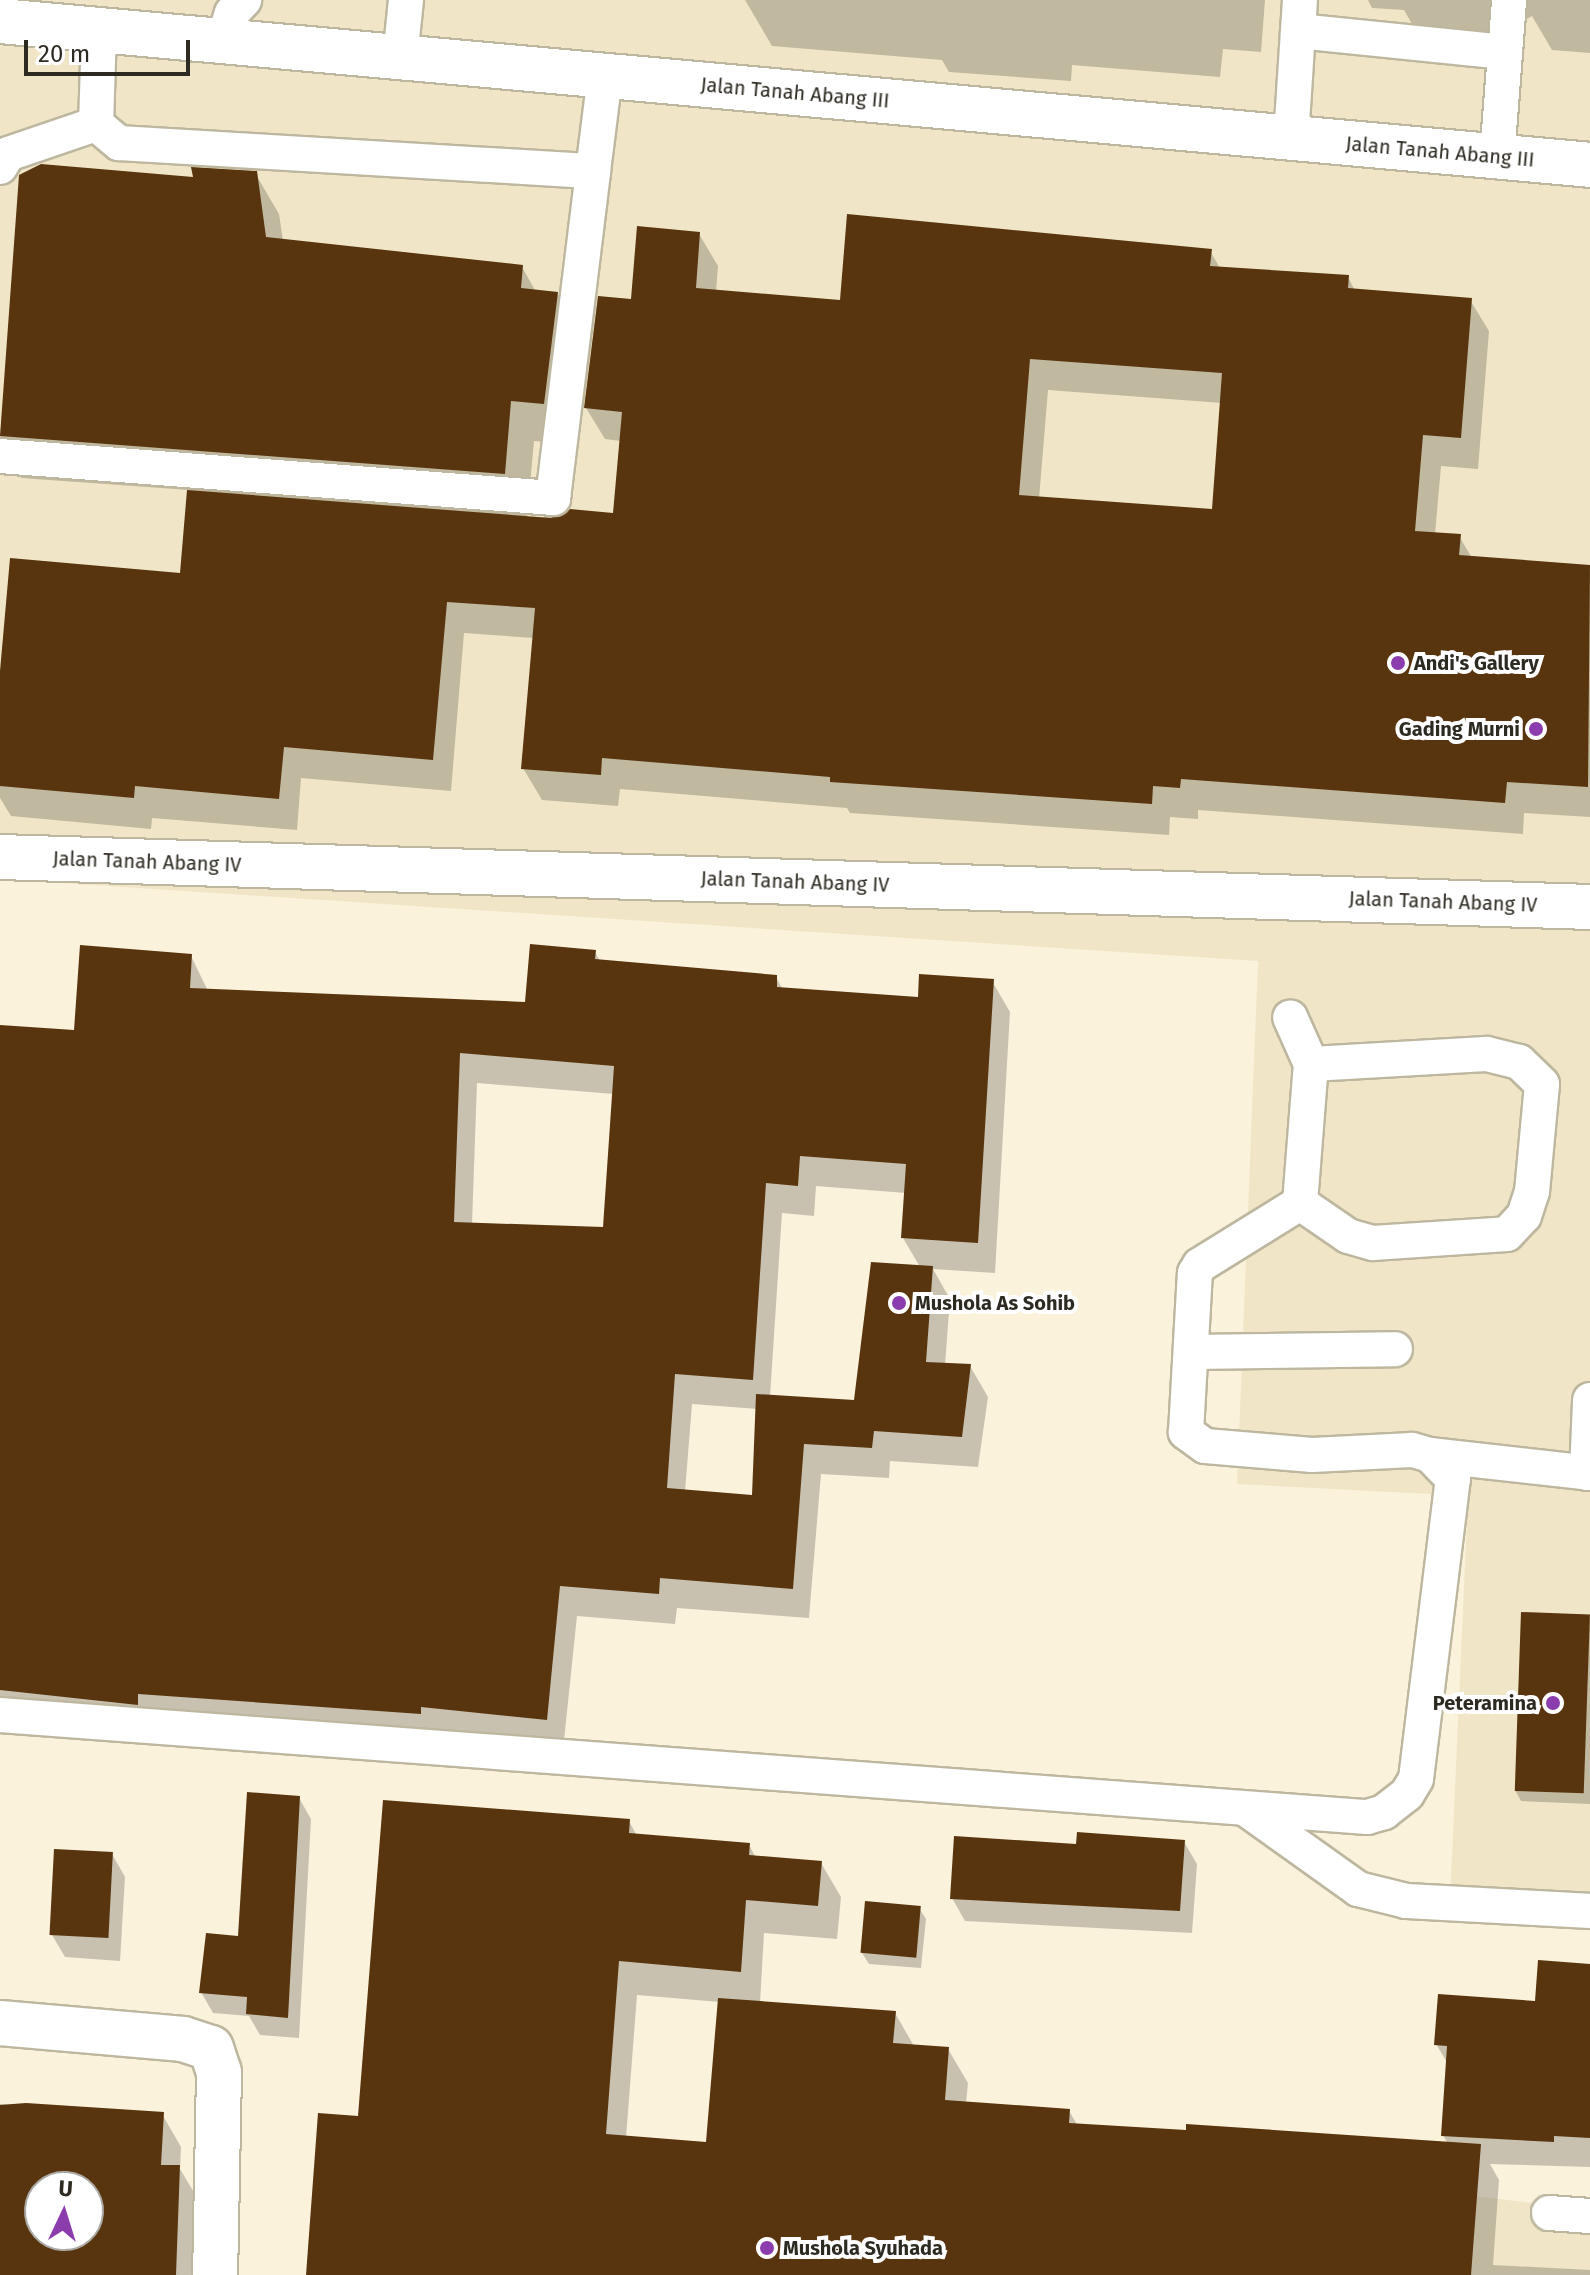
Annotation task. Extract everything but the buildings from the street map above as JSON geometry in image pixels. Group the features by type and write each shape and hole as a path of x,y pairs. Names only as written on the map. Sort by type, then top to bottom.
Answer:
{"street":[{"name":"Jalan Tanah Abang III","path":"0,21 1590,165"},
{"name":"Jalan Tanah Abang IV","path":"0,857 1590,907"},
{"path":"0,2023 183,2039 211,2048 219,2072 215,2275"}],"lane":[{"path":"223,42 232,13 244,0"},
{"path":"400,58 406,0"},
{"path":"1497,157 1509,0"},
{"path":"1291,139 1299,16 1505,52"},
{"path":"96,124 99,30"},
{"path":"0,456 553,498 605,76"},
{"path":"0,167 8,154 96,124"},
{"path":"96,124 119,143 593,171"},
{"path":"1290,1017 1311,1064 1300,1203"},
{"path":"1300,1203 1348,1236 1373,1243 1507,1234 1524,1216 1532,1192 1541,1099 1542,1084 1519,1062 1486,1054 1311,1064"},
{"path":"1300,1203 1200,1265 1195,1273 1186,1432 1194,1442 1312,1455 1412,1450 1430,1455 1588,1473 1590,1400"},
{"path":"1191,1352 1395,1349"},
{"path":"0,1715 1367,1817 1398,1804 1416,1779 1452,1503 1453,1479 1430,1455"},
{"path":"1244,1808 1358,1889 1406,1901 1590,1911"},
{"path":"1549,2213 1590,2216"}],"shaded area":[{"path":"0,0 1590,0 1590,1910 1450,1902 1468,1496 1237,1484 1258,961 0,879"},
{"path":"1332,2179 1590,2210 1590,2275 1268,2275"}],"place":[{"name":"Andi's Gallery","path":"1398,663"},
{"name":"Gading Murni","path":"1536,729"},
{"name":"Mushola As Sohib","path":"899,1303"},
{"name":"Peteramina","path":"1553,1703"},
{"name":"Mushola Syuhada","path":"767,2248"}]}
